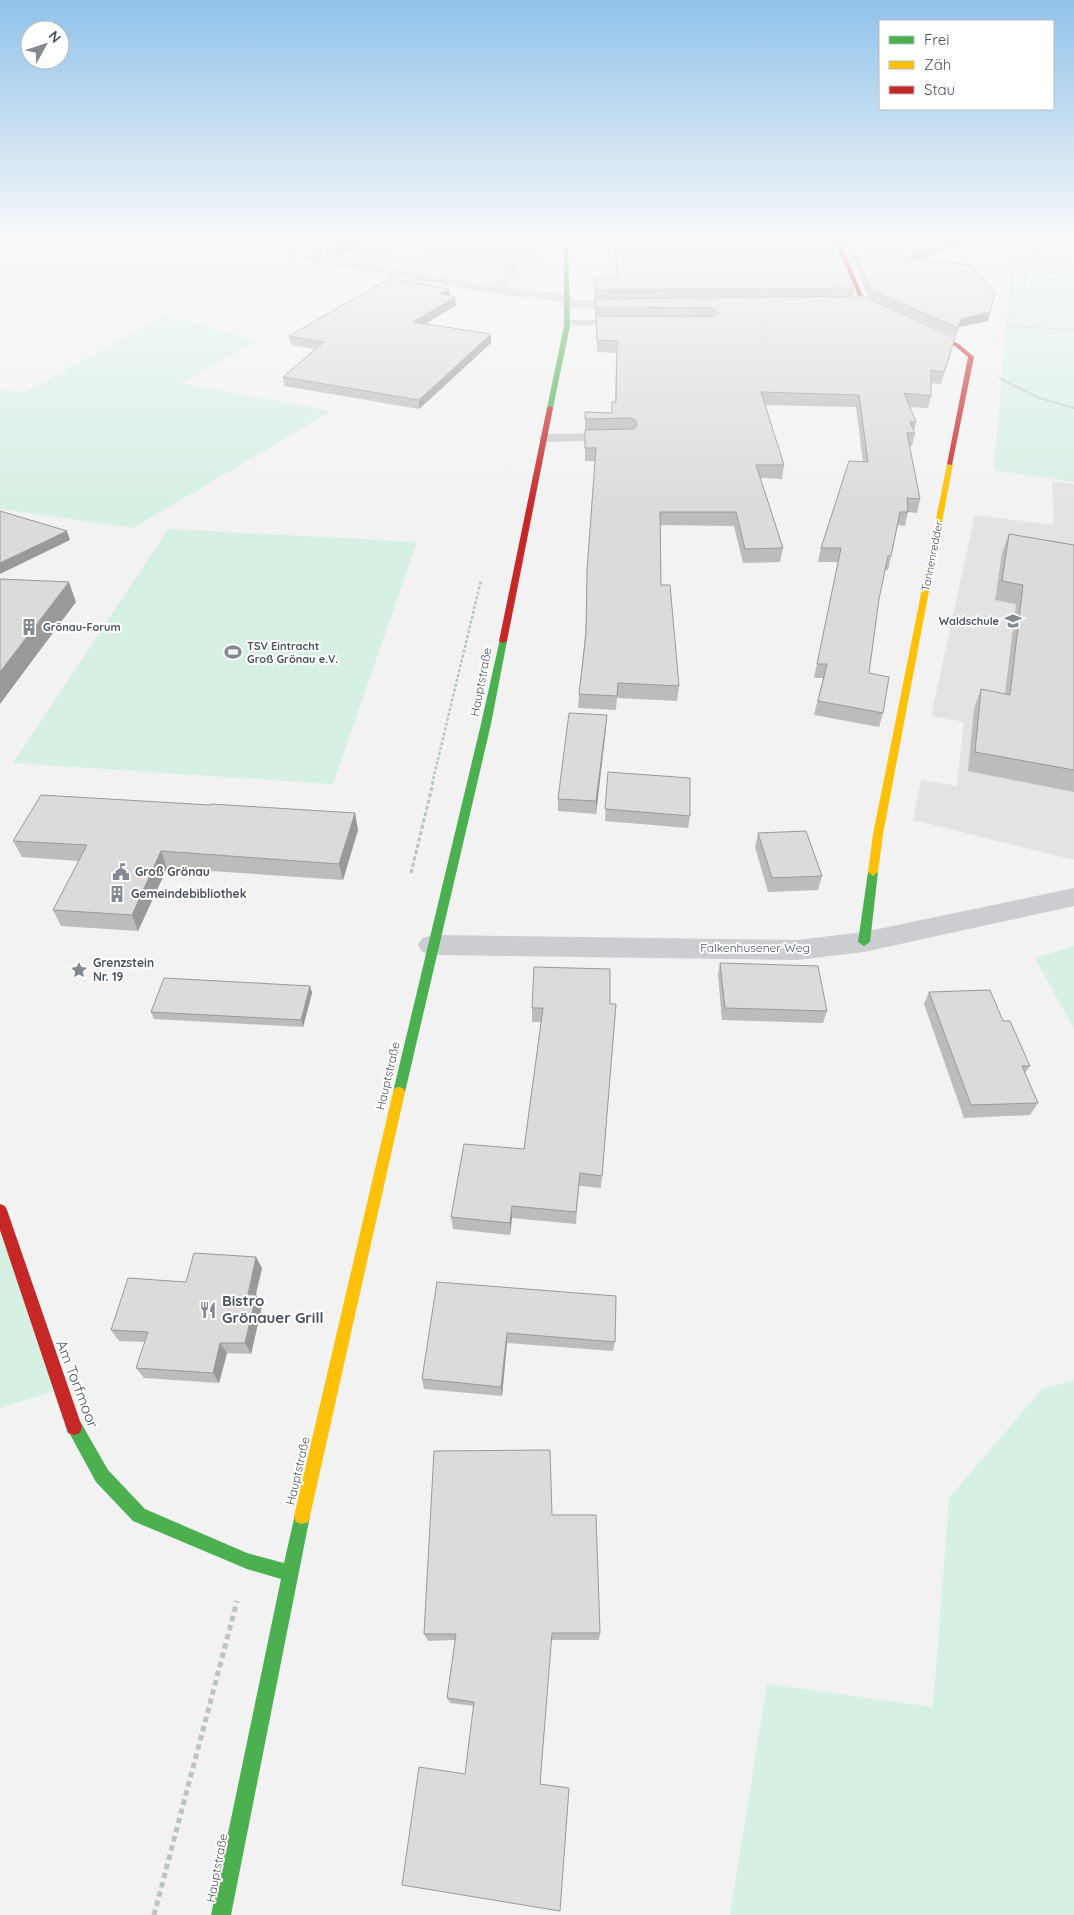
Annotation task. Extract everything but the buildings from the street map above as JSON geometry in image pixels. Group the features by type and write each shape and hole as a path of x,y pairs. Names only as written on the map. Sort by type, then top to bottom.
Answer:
{"main road":[{"name":"Hauptstraße","path":"221,1915 289,1573 432,945 486,724 565,330"},
{"path":"923,330 957,345 971,357"},
{"name":"Tannenredder","path":"864,942 878,834 971,357"},
{"name":"Am Torfmoor","path":"0,1210 72,1423 102,1476 138,1515 247,1561 289,1573"}],"street":[{"name":"Falkenhusener Weg","path":"432,945 797,950 864,942 1074,897"}],"lane":[{"path":"544,438 629,437"}],"path":[{"path":"971,357 981,353 1005,330"},
{"path":"971,357 1004,381 1039,398 1074,408"},
{"path":"410,877 481,577"},
{"path":"154,1915 247,1561"}],"shaded area":[{"name":"Waldschule","path":"1052,481 1074,484 1074,860 913,820 921,780 957,786 964,722 931,716 975,515 1054,525"}],"green space":[{"path":"138,330 220,330 257,341 181,383 332,411 133,528 0,509 0,389 23,393"},
{"path":"1006,330 1074,330 1074,482 994,470"},
{"name":"TSV Eintracht Groß Grönau e.V.","path":"168,529 417,542 333,784 13,763"},
{"path":"1074,946 1074,1029 1035,958"},
{"path":"0,1203 61,1389 0,1408"},
{"path":"1074,1380 1074,1915 730,1915 767,1684 933,1707 949,1498 1042,1389"}],"traffic: fast":[{"path":"550,408 566,330"},
{"path":"399,1092 486,724 503,641"},
{"path":"864,942 873,872"},
{"path":"74,1427 102,1476 139,1515 247,1561 289,1573"},
{"path":"221,1915 302,1516"}],"traffic: slow":[{"path":"873,872 878,834 950,464"},
{"path":"302,1516 399,1092"}],"traffic: jam":[{"path":"925,330 957,345 971,357 950,464"},
{"path":"503,641 550,408"},
{"path":"0,1210 74,1427"}],"place":[{"name":"Waldschule","path":"1013,621"},
{"name":"Grönau-Forum","path":"29,627"},
{"name":"TSV Eintracht Groß Grönau e.V.","path":"233,652"},
{"name":"Groß Grönau","path":"121,872"},
{"name":"Gemeindebibliothek","path":"117,894"},
{"name":"Grenzstein Nr. 19","path":"79,970"},
{"name":"Bistro Grönauer Grill","path":"208,1310"}]}
